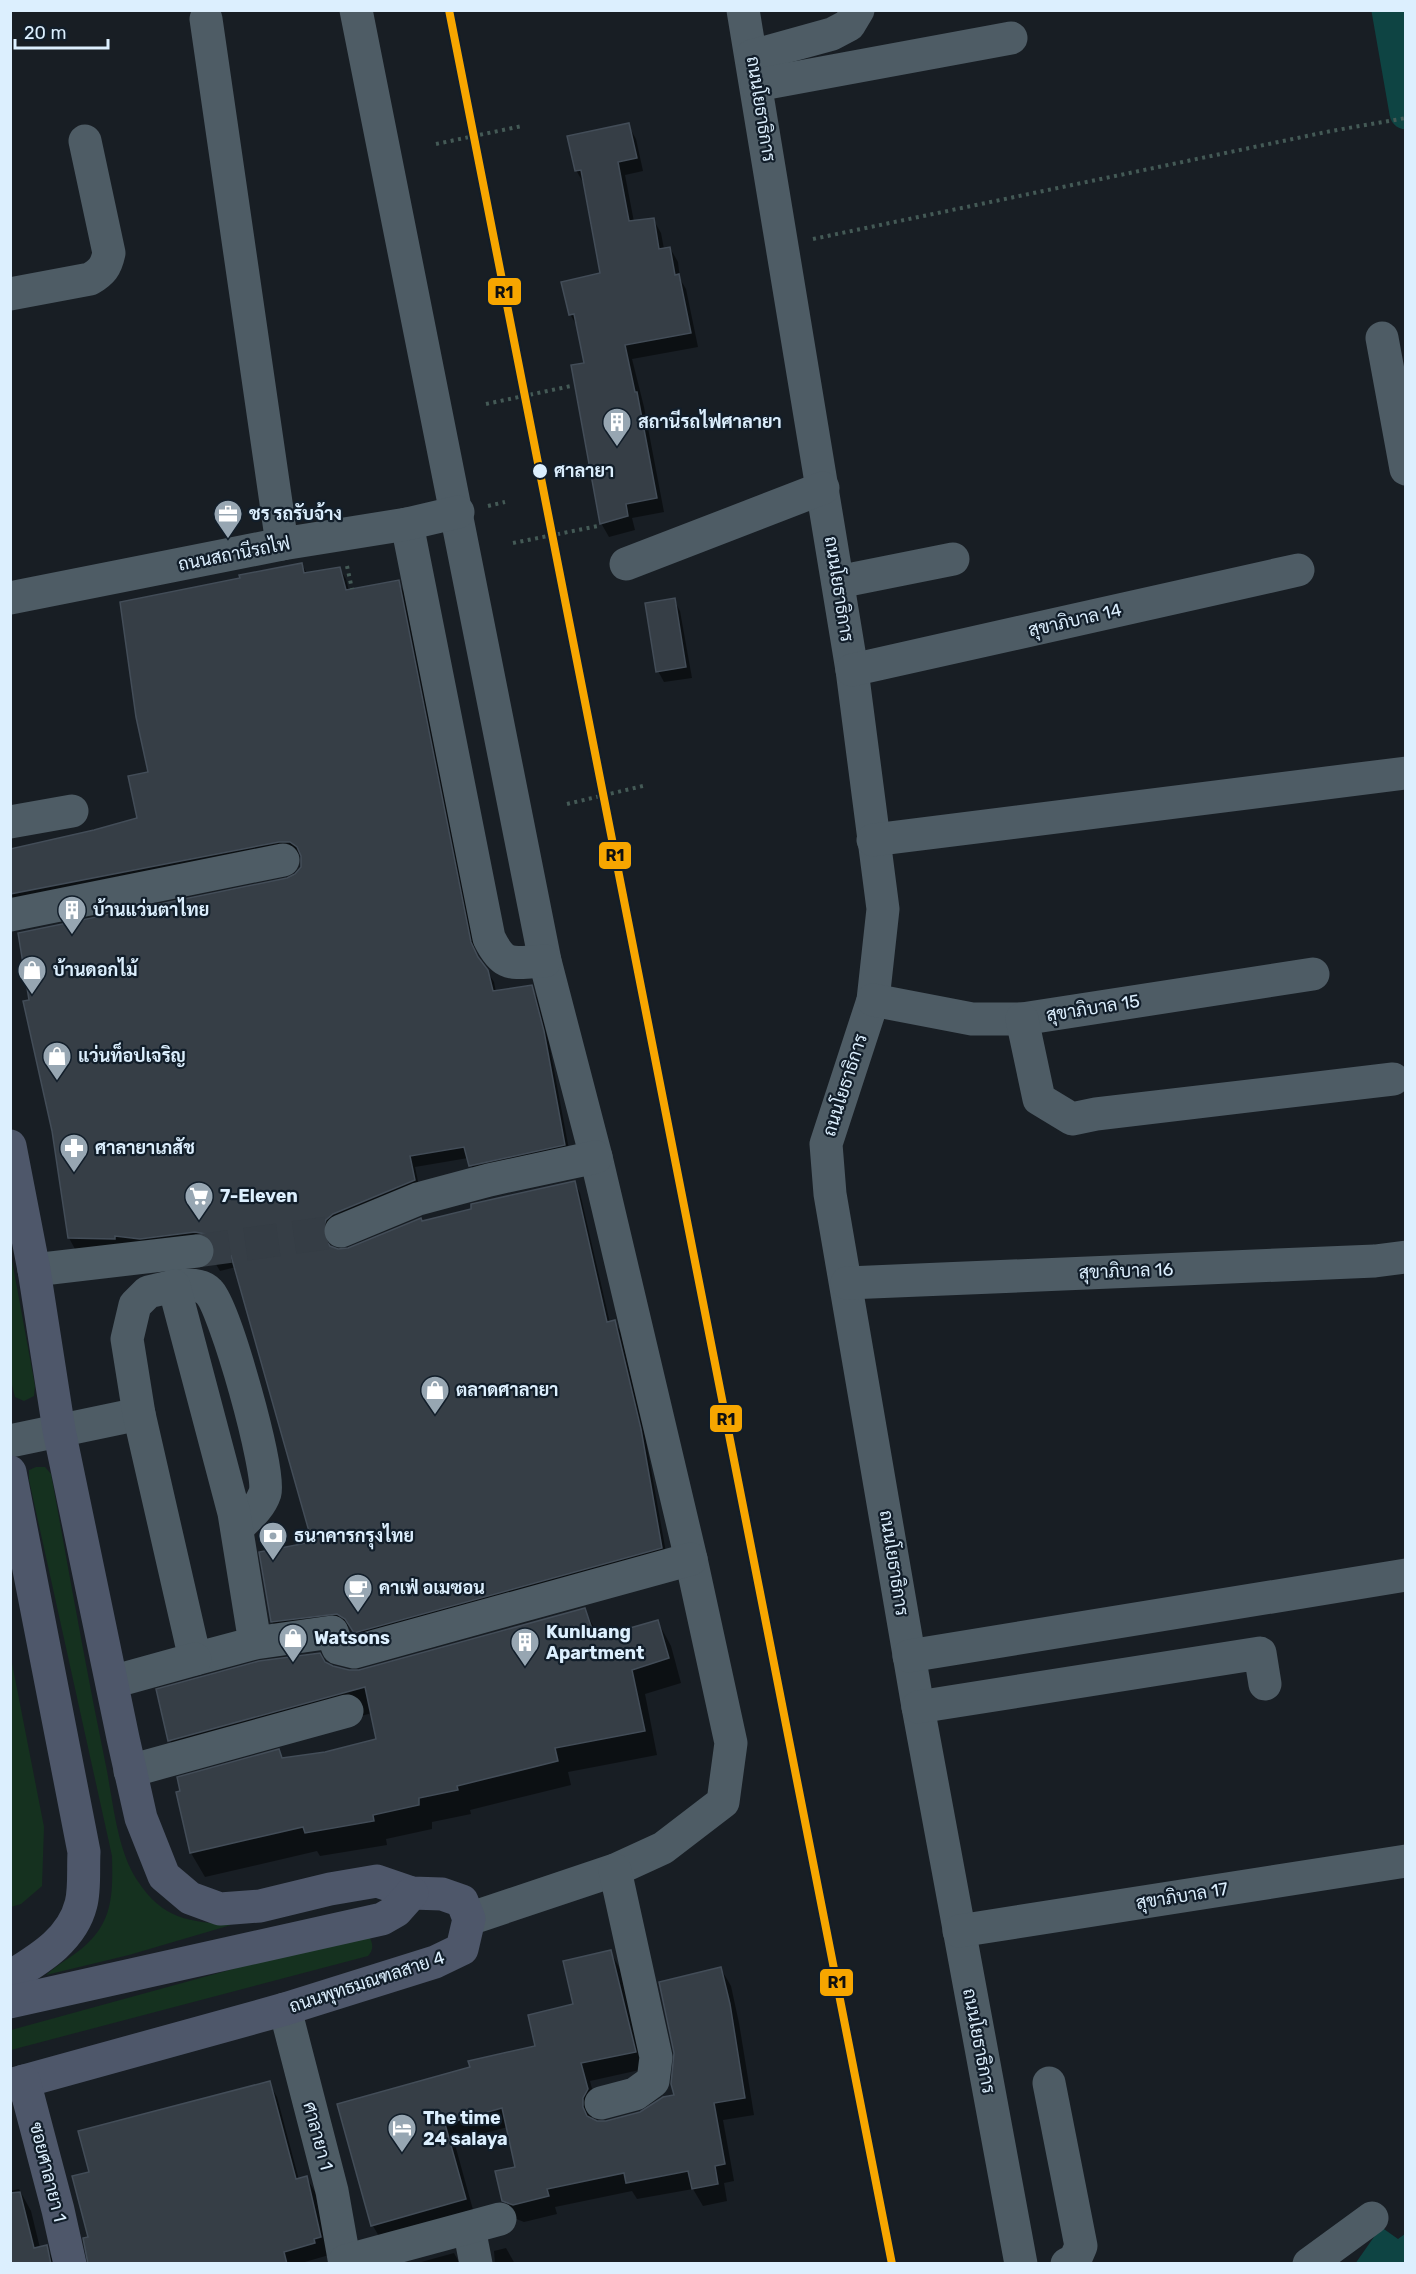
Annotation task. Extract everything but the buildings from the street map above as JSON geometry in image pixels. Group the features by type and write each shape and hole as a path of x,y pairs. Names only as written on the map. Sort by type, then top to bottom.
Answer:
{"main road":[{"path":"10,1146 34,1270 60,1430 130,1771 141,1818 164,1876 190,1898 220,1909 260,1906 330,1889 377,1881 412,1893 442,1894 462,1901 469,1919"},
{"path":"10,1472 84,1852 81,1905 65,1937 39,1959 10,1977"},
{"path":"10,2002 382,1919 396,1911 412,1893"},
{"name":"ถนนพุทธมณฑลสาย 4","path":"17,2083 285,2009 435,1962 462,1949 469,1919"},
{"name":"ซอยศาลายา 1","path":"17,2083 58,2210 70,2264"}],"street":[{"path":"356,10 458,513 545,960 596,1157 691,1559 731,1743 723,1802 663,1848 615,1870 469,1919"},
{"name":"ถนนโยธาธิการ","path":"743,10 755,71 852,670 883,909 873,1000 826,1144 830,1194 918,1707 1021,2264"},
{"path":"755,71 849,25 858,10"},
{"path":"206,19 282,544"},
{"path":"755,71 1011,38"},
{"path":"10,294 90,279 102,273 107,263 109,253 85,141"},
{"path":"1382,338 1406,469"},
{"path":"626,564 822,488"},
{"name":"ถนนสถานีรถไฟ","path":"10,598 282,544 407,524 458,513"},
{"path":"407,524 489,938 498,955 509,963 545,960"},
{"path":"838,582 953,559"},
{"name":"สุขาภิบาล 14","path":"852,670 1298,570"},
{"path":"873,840 1406,773"},
{"path":"10,822 72,811"},
{"path":"10,915 282,860"},
{"name":"สุขาภิบาล 15","path":"873,1000 972,1019 1022,1018 1313,974"},
{"path":"1022,1018 1039,1099 1072,1119 1394,1079"},
{"path":"341,1231 418,1199 489,1180 596,1157"},
{"path":"34,1270 197,1251"},
{"name":"สุขาภิบาล 16","path":"847,1283 1375,1261 1406,1257"},
{"path":"195,1659 140,1414 128,1339 135,1305 148,1292 174,1286 192,1285 207,1289 217,1301 238,1366 265,1473 266,1491 259,1507 237,1528 255,1643"},
{"path":"10,1440 140,1414"},
{"path":"112,1682 255,1643 332,1632 338,1648 354,1652 691,1559"},
{"path":"909,1656 1406,1575"},
{"path":"918,1707 1260,1653 1265,1684"},
{"path":"130,1771 346,1710"},
{"name":"สุขาภิบาล 17","path":"959,1931 1406,1861"},
{"path":"601,2103 635,2094 653,2081 656,2056 615,1870"},
{"name":"ศาลายา 1","path":"285,2009 332,2191 345,2262"},
{"path":"1049,2083 1081,2246 1075,2260 1067,2264"},
{"path":"1309,2264 1372,2218"},
{"path":"345,2262 396,2256 469,2228 500,2219"},
{"path":"469,2228 476,2264"}],"path":[{"path":"783,245 1331,131 1406,118"},
{"path":"436,144 522,126"},
{"path":"486,404 571,386"},
{"path":"513,543 598,526"},
{"path":"567,804 647,785"}],"shaded area":[{"path":"11,1255 35,1386 34,1396 24,1401 15,1397 11,1381"},
{"path":"45,1467 51,1474 120,1840 130,1868 147,1893 167,1911 189,1920 231,1925 129,1955 46,1975 88,1943 104,1921 111,1898 112,1856 29,1480 29,1470"},
{"path":"11,1658 44,1827 42,1886 21,1904 11,1907"},
{"path":"361,1934 369,1936 371,1942 372,1949 368,1956 11,2050 11,2030"},
{"path":"1381,2227 1398,2239 1405,2234 1405,2263 1355,2264"}],"waterway":[{"path":"1388,10 1406,113"}],"tunnel":[{"path":"197,1251 341,1231"}],"transit line":[{"name":"R1","path":"449,10 892,2264"}],"place":[{"name":"สถานีรถไฟศาลายา","path":"617,448"},
{"name":"ศาลายา","path":"540,471"},
{"name":"ชร รถรับจ้าง","path":"228,540"},
{"name":"บ้านแว่นตาไทย","path":"72,936"},
{"name":"บ้านดอกไม้","path":"32,996"},
{"name":"แว่นท็อปเจริญ","path":"57,1082"},
{"name":"ศาลายาเภสัช","path":"74,1174"},
{"name":"7-Eleven","path":"199,1222"},
{"name":"ตลาดศาลายา","path":"435,1416"},
{"name":"ธนาคารกรุงไทย","path":"273,1562"},
{"name":"คาเฟ่ อเมซอน","path":"358,1614"},
{"name":"Watsons","path":"293,1664"},
{"name":"Kunluang Apartment","path":"525,1668"},
{"name":"The time 24 salaya","path":"402,2154"}]}
